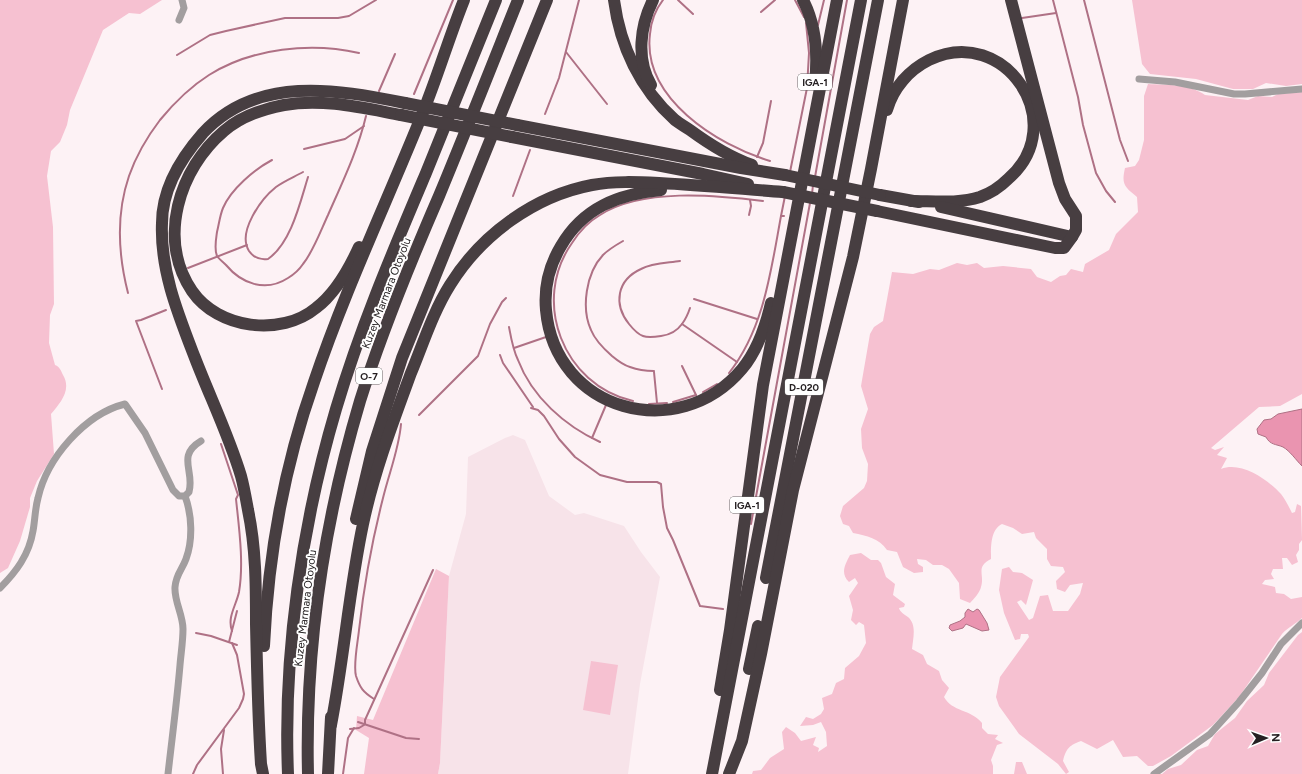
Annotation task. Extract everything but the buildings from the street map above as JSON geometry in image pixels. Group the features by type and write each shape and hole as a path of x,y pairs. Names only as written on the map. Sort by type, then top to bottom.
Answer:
{"highway":[{"path":"267,774 263,698 265,621 275,539 292,458 314,381 340,311 435,84 449,38 464,0"},
{"name":"Kuzey Marmara Otoyolu","path":"288,774 290,656 295,608 308,526 327,443 348,373 378,291 496,0"},
{"name":"Kuzey Marmara Otoyolu","path":"308,774 309,699 316,611 327,537 335,495 347,447 361,400 394,306 518,0"},
{"path":"328,774 336,654 346,575 364,484 380,425 402,358 418,316 547,0"},
{"path":"614,0 621,37 630,60 651,95 664,109 676,121 736,158 785,175"},
{"path":"653,0 645,17 642,31 642,54 646,73 655,92 690,130"},
{"name":"IGA-1","path":"803,0 813,27 816,64 804,149 806,165"},
{"name":"IGA-1","path":"711,774 710,761 714,721 730,630 760,407 771,341 837,0"},
{"name":"D-020","path":"711,774 861,0"},
{"name":"D-020","path":"729,774 878,0"},
{"path":"729,774 744,734 793,490 853,257 903,0"},
{"path":"449,38 434,65 358,249 345,275 328,298 316,309 293,321 262,326 250,325 223,317 204,304 193,292 178,262 174,232 176,210 182,190 190,172 211,143 225,130 245,117 284,105 299,103 345,105 401,115 512,137 703,174 1055,248 1064,248 1076,230 1076,216 1065,199 1059,183 1010,0"},
{"path":"871,169 878,148 888,104 902,81 917,67 924,62 948,53 966,52 983,56 1000,63 1019,80 1029,99 1032,111 1034,131 1028,153 1022,163 1013,175 1001,186 981,197 952,202 911,201"},
{"path":"263,774 261,764 257,690 255,560 249,514 241,476 187,338 170,286 164,263 162,240 162,221 165,200 180,162 208,128 225,115 246,103 264,96 282,92 305,90 349,93 741,168 785,175 1072,237"},
{"path":"331,725 339,685 353,578 363,523 374,480 400,403 438,306 449,286 465,263 485,241 506,224 534,206 568,192 593,185 620,182 692,185 783,192"},
{"path":"730,189 669,189 629,194 613,200 587,215 564,240 555,256 549,274 546,289 547,320 551,338 557,351 583,384 614,403 633,409 647,411 662,411 684,407 698,403 717,392 743,368 756,346 770,310 784,252 792,237"}],"street":[{"path":"179,20 184,8 182,0"},
{"path":"1139,79 1175,82 1234,94 1302,89"},
{"path":"0,588 16,570 27,552 39,493 48,472 68,442 84,427 111,408 125,404 145,433 173,490 179,496 188,495 190,489 188,454 193,446 201,441"},
{"path":"168,774 183,629 175,590 176,579 189,549 189,505 185,496"},
{"path":"1154,774 1200,742 1214,729 1252,687 1281,644 1302,623"}],"shaded area":[{"path":"0,0 162,0 140,14 129,13 103,30 70,110 67,125 60,142 51,151 47,176 53,227 54,304 50,315 49,343 55,365 61,371 65,381 66,391 51,414 54,454 37,481 30,498 30,507 20,541 8,568 0,573"},
{"path":"1132,0 1302,0 1302,84 1286,86 1266,83 1253,89 1233,89 1196,79 1150,74 1142,64"},
{"path":"1148,84 1185,87 1199,91 1205,95 1248,100 1258,96 1272,97 1278,94 1302,92 1302,394 1280,406 1259,407 1211,448 1215,450 1224,447 1217,455 1227,458 1221,469 1237,467 1245,469 1261,477 1281,494 1292,513 1295,512 1297,504 1301,506 1302,540 1299,544 1299,550 1296,555 1298,562 1292,565 1287,558 1282,558 1283,569 1273,569 1271,574 1274,579 1265,580 1262,584 1275,587 1276,593 1284,594 1291,599 1302,597 1302,618 1282,634 1239,697 1213,725 1171,756 1153,766 1148,766 1137,756 1123,757 1113,740 1097,749 1081,741 1074,744 1067,750 1063,761 1069,772 1066,774 1058,764 1019,734 999,706 996,697 1000,677 1029,637 1028,634 1021,634 1020,639 1015,640 1004,613 999,590 1002,569 1009,567 1013,572 1022,573 1033,580 1026,605 1021,600 1017,602 1029,620 1033,618 1040,596 1048,595 1053,611 1068,611 1080,594 1083,583 1070,585 1065,592 1057,589 1056,581 1065,572 1063,567 1051,566 1047,559 1047,549 1036,538 1034,532 1022,534 1013,528 1002,524 995,530 991,545 991,559 983,565 980,589 970,603 960,599 959,583 949,569 942,565 933,565 926,560 917,559 918,564 923,567 923,572 914,573 903,567 897,552 887,550 884,546 872,538 853,533 849,526 843,524 840,516 843,506 864,488 867,481 868,464 862,448 861,429 868,409 861,386 870,334 874,327 883,321 892,272 913,274 930,269 939,270 957,263 967,265 977,263 984,268 1003,266 1031,269 1037,277 1051,282 1060,276 1066,275 1071,269 1083,272 1085,264 1109,250 1116,234 1138,212 1137,197 1127,188 1124,178 1125,168 1135,166 1139,160 1144,140 1144,96"},
{"path":"1302,409 1302,466 1286,449 1271,443 1266,437 1258,434 1257,429 1264,420 1271,419 1278,414"},
{"path":"513,435 525,440 549,496 575,515 584,513 624,526 660,577 640,684 628,774 438,774 440,763 449,576 466,514 468,457"},
{"path":"861,553 871,560 878,560 881,563 886,577 895,584 893,595 905,604 904,607 899,608 913,624 914,632 912,649 923,655 927,664 939,671 942,680 949,688 944,697 947,702 978,718 982,723 982,728 988,734 998,735 995,739 1003,743 997,745 991,760 993,774 752,774 753,771 761,770 770,758 784,749 782,732 786,727 795,733 801,741 816,737 813,745 819,748 818,752 827,746 826,732 821,722 813,725 800,726 806,717 813,719 821,714 824,709 822,698 832,694 836,683 844,679 845,668 859,656 866,643 864,625 859,622 856,625 851,620 853,610 849,596 858,583 855,578 849,582 846,579 844,572 850,555"},
{"path":"436,569 449,576 440,763 438,774 364,774 369,738 356,730 357,716 373,720"},
{"path":"968,609 973,612 977,609 979,610 987,623 989,630 982,631 966,624 963,628 952,631 949,628 950,625 965,617 965,613"},
{"path":"1302,632 1302,774 1162,774 1168,769 1181,765 1197,750 1208,746 1215,734 1235,718 1247,701 1264,685 1269,673 1298,635"},
{"path":"591,661 618,665 610,715 583,710"},
{"path":"1016,762 1022,762 1027,774 1014,774"}],"waterway":[{"path":"177,55 210,35 285,18 338,18 349,16 376,0"},
{"path":"414,94 453,0"},
{"path":"545,114 559,78 579,0"},
{"path":"663,0 651,25 651,57 658,79 670,98 687,116 707,131 749,154 770,161"},
{"path":"678,0 693,14"},
{"path":"761,12 775,0"},
{"path":"795,0 804,17"},
{"path":"818,25 824,0"},
{"path":"815,177 847,0"},
{"path":"1053,0 1096,173 1106,191 1115,202"},
{"path":"1084,0 1120,140 1128,161"},
{"path":"1022,18 1056,13"},
{"path":"790,172 807,88 809,53 806,23"},
{"path":"128,293 120,249 120,219 125,190 129,176 142,147 160,120 177,101 209,75 226,66 263,53 302,48 321,48 359,53"},
{"path":"566,52 607,104"},
{"path":"379,91 395,54"},
{"path":"757,157 763,143 771,101"},
{"path":"272,160 244,180 227,201 221,214 216,244 217,256 232,271 246,281 262,285 271,285 290,277 307,259 320,234 349,166 359,141 366,116"},
{"path":"304,149 345,139 364,126"},
{"path":"513,196 530,150"},
{"path":"303,172 270,192 252,216 248,226 246,243 249,251 255,257 260,259 268,259 283,243 294,222 308,177"},
{"path":"812,194 813,185"},
{"path":"633,401 609,392 588,378 572,359 561,338 555,314 554,290 560,266 572,243 584,228 600,215 617,206 636,201 657,197 679,196 723,197 763,201"},
{"path":"784,216 781,216 785,196"},
{"path":"749,215 751,206 750,200"},
{"path":"751,524 810,203"},
{"path":"729,373 741,356 758,318 774,257 781,216"},
{"path":"623,241 603,255 597,262 593,271 587,291 586,312 588,321 597,341 616,360 633,368 654,371"},
{"path":"188,268 247,245"},
{"path":"680,261 650,266 633,274 622,286 619,301 624,316 629,324 635,331 645,337 656,337 670,334 675,331 683,322 690,308"},
{"path":"419,415 478,356 490,324 502,302 506,298"},
{"path":"694,299 757,319"},
{"path":"162,389 136,321 166,310"},
{"path":"682,324 737,362"},
{"path":"509,327 516,356 524,373 541,398 551,409 574,428 600,442"},
{"path":"514,348 546,337"},
{"path":"500,355 503,363 533,407"},
{"path":"682,366 696,395"},
{"path":"654,372 657,403"},
{"path":"703,392 717,384"},
{"path":"673,402 696,395"},
{"path":"649,404 667,403"},
{"path":"592,438 606,405"},
{"path":"531,408 538,410 544,416 559,439 575,457 600,475 627,482 657,482 661,484 667,528 700,606 723,609"},
{"path":"374,699 362,689 357,680 355,671 356,653 363,596 372,547 383,498 396,452 401,424"},
{"path":"221,444 238,495 236,499 241,569 239,592 231,616 232,631"},
{"path":"365,724 365,720 433,570"},
{"path":"229,642 237,611"},
{"path":"196,633 211,636 237,645"},
{"path":"193,774 197,765 239,708 243,699 244,694 237,655 232,643"},
{"path":"358,722 406,738 419,739"},
{"path":"350,729 359,728 364,725"},
{"path":"343,774 348,738 354,728"},
{"path":"223,774 221,749 224,730"}]}
